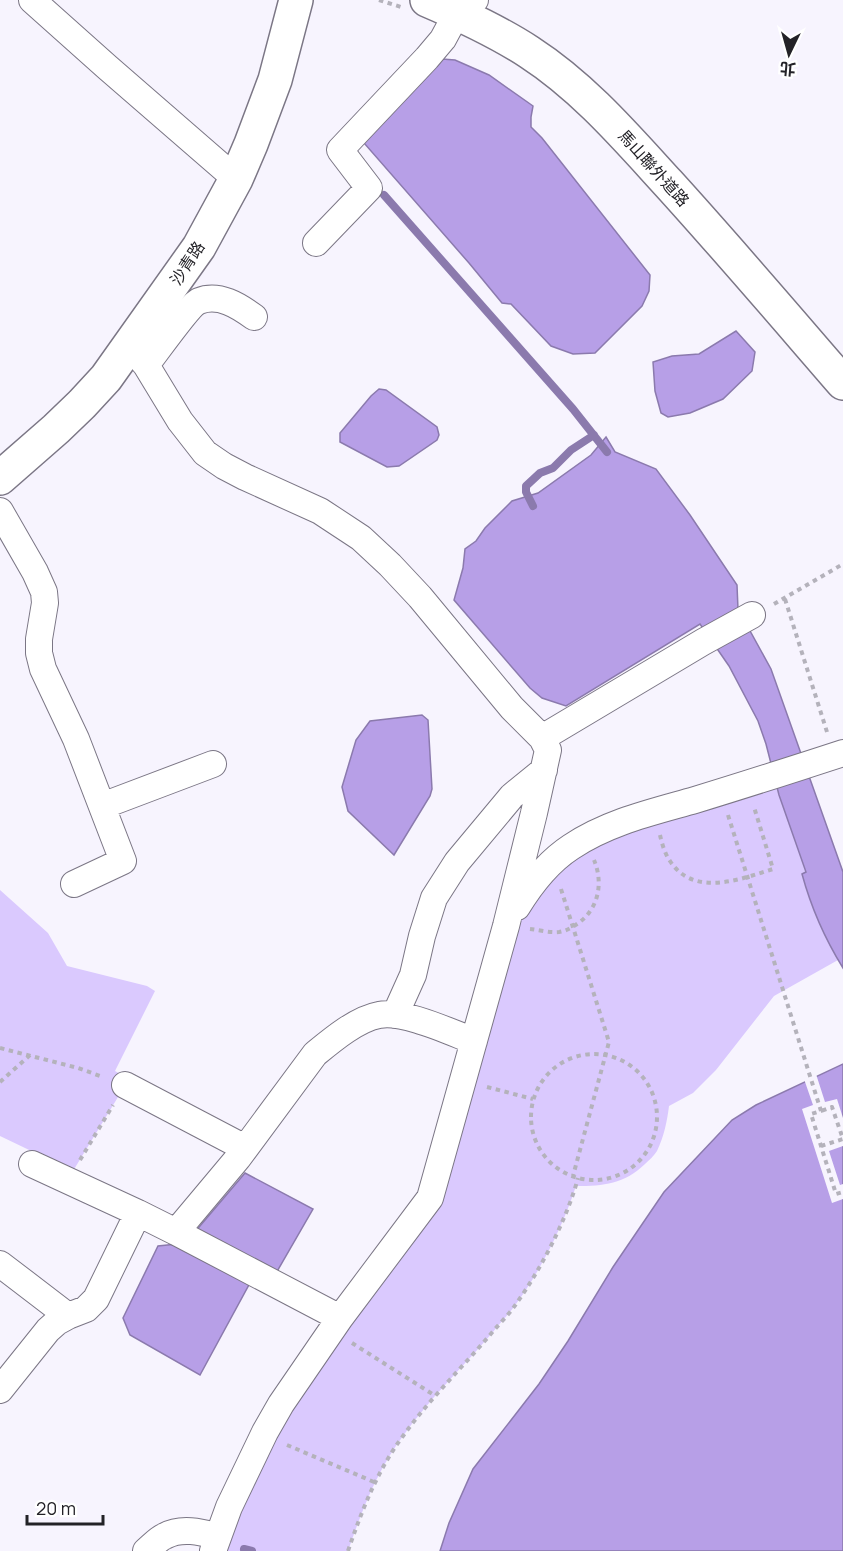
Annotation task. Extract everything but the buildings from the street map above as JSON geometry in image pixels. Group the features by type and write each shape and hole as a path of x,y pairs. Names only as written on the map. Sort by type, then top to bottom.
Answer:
{"main road":[{"name":"沙青路","path":"0,478 56,429 106,378 138,355 236,179 271,91 296,0"},
{"path":"285,45 293,27 318,0"},
{"name":"馬山聯外道路","path":"427,0 466,7 472,20 528,51 574,87 608,118 725,246 843,383"}],"street":[{"path":"32,0 236,179"},
{"path":"315,243 369,188 340,150 427,58 466,7"},
{"path":"254,317 228,301 213,299 198,301 138,355 180,421 205,453 235,471 320,511 361,538 405,581 512,708 547,745 548,750 515,927"},
{"path":"0,511 44,592 45,603 39,639 39,653 43,669 76,738 123,861 74,884"},
{"path":"542,738 752,615"},
{"path":"146,1551 166,1535 182,1531 198,1531 215,1544 228,1507 265,1432 299,1376 344,1329 430,1198 474,1041 525,895 540,874 557,858 587,838 616,825 829,758"},
{"path":"102,806 213,764"},
{"path":"395,1015 413,975 434,898 457,862 512,796 544,770"},
{"path":"176,1232 245,1148 315,1054 330,1041 367,1019 381,1015 395,1015 407,1017 474,1041"},
{"path":"125,1085 245,1148"},
{"path":"32,1164 176,1232 344,1329"},
{"path":"0,1390 48,1330 57,1322 86,1309 96,1299 138,1213"},
{"path":"0,1264 68,1316"}],"path":[{"path":"752,615 785,599 843,564"},
{"path":"785,599 829,758"},
{"path":"657,827 670,861 687,877 713,884 728,883 773,869 752,797"},
{"path":"725,806 821,1111"},
{"path":"515,927 560,932 573,927 589,913 596,902 599,891 596,865 591,854"},
{"path":"558,880 609,1042 573,1176"},
{"path":"0,1048 78,1068 125,1085 79,1161"},
{"path":"592,1053 606,1055 631,1065 646,1081 655,1099 658,1120 653,1140 642,1158 626,1172 606,1179 585,1180 565,1173 548,1161 536,1144 531,1124 532,1103 540,1083 553,1068 571,1058 592,1053"},
{"path":"0,1082 30,1055"},
{"path":"480,1086 533,1100"},
{"path":"821,1146 843,1139 832,1107 811,1114 821,1146 836,1194 843,1192"},
{"path":"348,1551 374,1482 402,1437 434,1395 516,1305 541,1264 560,1226 578,1178"},
{"path":"344,1329 434,1395"},
{"path":"282,1443 374,1482"}],"shaded area":[{"path":"442,59 455,60 489,75 533,106 531,127 650,275 649,291 642,306 595,353 573,354 551,346 511,304 502,303 364,143 363,138"},
{"path":"736,331 755,352 752,371 723,399 690,413 668,417 661,413 655,391 653,362 672,356 699,354"},
{"path":"379,389 386,390 437,427 439,435 437,440 399,466 387,467 340,442 340,433"},
{"path":"606,437 615,452 656,469 737,585 738,609 771,669 843,872 843,968 814,911 802,874 806,872 779,795 758,721 729,666 700,624 566,706 542,698 530,688 454,600 463,568 465,549 476,541 485,528 512,501 538,493 591,455"},
{"path":"422,715 428,720 432,789 394,855 348,811 342,787 356,740 370,721"},
{"path":"774,776 806,872 802,874 809,897 838,960 774,996 716,1070 693,1093 669,1106 665,1129 656,1153 637,1171 613,1182 576,1186 565,1217 525,1291 493,1332 413,1422 385,1463 371,1491 348,1551 213,1551 229,1507 430,1198 506,926 557,858"},
{"path":"0,890 48,933 67,966 147,986 155,991 115,1071 129,1079 73,1171 0,1136"},
{"path":"843,1064 843,1551 440,1551 449,1523 473,1469 539,1384 613,1267 664,1192 732,1120 756,1105"},
{"path":"245,1173 313,1209 275,1275 194,1233"},
{"path":"177,1244 251,1281 200,1375 130,1335 123,1318 158,1246"}],"pier":[{"path":"816,1074 825,1102 837,1099 843,1118 843,1146 829,1151 840,1185 843,1184 843,1199 832,1203 802,1109 813,1105 804,1079"}],"waterway":[{"path":"384,195 573,409 607,452"},
{"path":"533,506 526,492 526,486 540,473 553,468 571,450 594,435"},
{"path":"244,1549 252,1551"}]}
